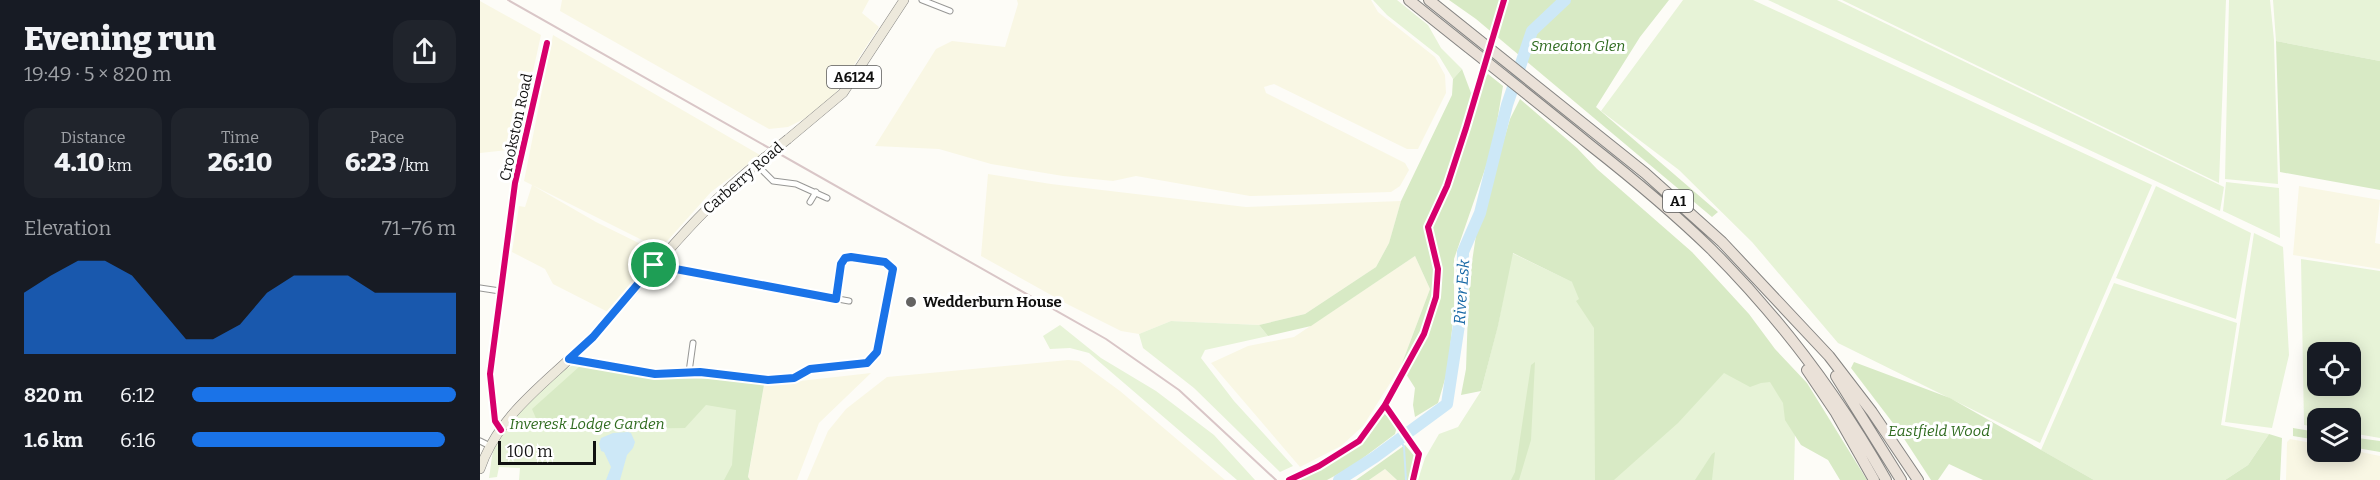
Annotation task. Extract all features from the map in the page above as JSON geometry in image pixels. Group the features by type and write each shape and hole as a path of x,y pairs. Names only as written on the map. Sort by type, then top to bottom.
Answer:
{"highway":[{"name":"A1","path":"1410,0 1551,112 1664,206 1711,249 1750,290 1801,350 1835,397 1886,480"},
{"name":"A1","path":"1430,0 1563,106 1705,226 1834,364 1872,411 1918,480"},
{"name":"A1","path":"1750,290 1836,413 1874,480"},
{"name":"A1","path":"1783,307 1832,370 1901,480"}],"main road":[{"name":"Carberry Road","path":"501,430 525,400 593,337 654,265 716,198 843,93 904,0"},
{"name":"A6124","path":"480,469 490,446 501,430"}],"street":[{"path":"922,0 950,11"},
{"name":"Crookston Road","path":"501,430 495,422 490,374 518,164 547,43"},
{"path":"760,161 773,181 796,184 827,198"},
{"path":"810,202 816,192"},
{"path":"569,359 655,374 689,372 768,380 794,378 810,369 863,364 874,357 893,272 892,266 885,262 845,258 841,264 836,299"},
{"path":"654,265 849,301"},
{"path":"480,288 500,291"},
{"path":"689,372 693,343"},
{"path":"480,441 490,446"}],"shaded area":[{"path":"562,0 869,0 862,13 879,27 835,94 804,119 788,127 769,129 560,11"},
{"path":"1017,0 1371,0 1378,12 1435,57 1445,75 1446,93 1418,149 1407,149 1274,84 1264,87 1266,93 1405,163 1409,170 1400,186 1391,192 1250,196 1136,176 1113,181 1063,176 991,164 939,149 875,146 936,49 952,41 1005,47 1018,4"},
{"path":"480,1 541,35 516,149 480,153"},
{"path":"553,35 760,155 711,192 660,249 524,181"},
{"path":"988,174 1051,184 1246,207 1401,201 1389,243 1376,267 1305,314 1259,325 1171,321 1139,334 1121,331 981,256"},
{"path":"532,185 596,222 659,253 650,265 647,263 644,266 646,268 608,312 553,284 545,269 512,252 519,206 525,207"},
{"path":"2299,186 2380,200 2375,243 2380,244 2380,269 2293,255"},
{"path":"1415,256 1430,289 1401,366 1363,426 1341,446 1300,467 1211,363 1248,346 1294,337"},
{"path":"1068,360 1079,361 1120,391 1225,480 807,480 828,431 846,409 887,377"},
{"path":"871,373 819,423 797,480 750,480 748,478 764,385"},
{"path":"2290,439 2307,442 2307,462 2361,462 2361,452 2380,456 2380,480 2286,480 2287,442"},
{"path":"1385,469 1397,480 1369,480"}],"green space":[{"path":"1373,0 1397,0 1428,25 1441,48 1462,69 1453,79 1439,56 1387,15"},
{"name":"Smeaton Glen","path":"1449,0 1669,0 1640,37 1596,107 1718,212 1712,217 1476,19"},
{"path":"1683,0 1753,0 2152,185 2040,443 1838,343 1752,242 1679,170 1601,111"},
{"path":"1768,0 1837,0 2224,187 2220,211"},
{"path":"1842,0 2226,0 2219,183"},
{"path":"2229,0 2270,0 2274,40 2278,184 2225,179"},
{"path":"2273,0 2380,0 2380,61 2276,41"},
{"path":"2276,41 2380,61 2380,190 2280,172"},
{"path":"1462,69 1471,93 1488,74 1503,86 1493,146 1454,259 1454,310 1448,369 1438,403 1415,417 1413,405 1415,388 1401,366 1430,289 1415,256 1311,326 1268,336 1259,325 1305,314 1376,267 1389,243 1401,201 1452,95 1453,79"},
{"path":"1520,99 1692,252 1749,314 1775,349 1807,383 1867,480 1840,480 1828,460 1801,445 1785,420 1783,403 1770,382 1750,387 1724,373 1678,423 1614,480 1595,480 1594,328 1576,301 1579,299 1572,282 1513,253 1498,326 1481,391 1461,395 1466,369 1469,282 1476,235 1510,119"},
{"path":"2226,182 2279,188 2280,238 2223,211"},
{"path":"2156,186 2251,233 2236,319 2116,278"},
{"path":"2254,233 2283,247 2289,355 2272,428 2225,422"},
{"path":"1512,253 1782,383 1795,432 1794,480 1418,480 1425,458 1439,434 1458,427 1481,391 1498,325"},
{"path":"2301,259 2380,271 2380,438 2361,435 2361,408 2307,408 2307,425 2304,425"},
{"path":"2114,283 2237,323 2221,425 2269,434 2248,465 2225,480 2094,480 2041,450"},
{"path":"1171,321 1259,325 1268,336 1205,350 1201,358 1234,401 1293,466 1280,472 1194,388 1143,348 1139,334"},
{"path":"1060,325 1101,358 1156,391 1214,435 1255,480 1237,480 1089,353 1070,348 1050,349 1043,336"},
{"path":"1535,362 1531,440 1519,480 1511,480 1515,472 1531,365"},
{"name":"Eastfield Wood","path":"1854,362 1950,398 2094,480 1983,480 1949,464 1938,480 1931,480 1899,431 1851,368"},
{"name":"Inveresk Lodge Garden","path":"573,365 656,380 753,391 740,480 519,480 520,468 499,467 497,477 489,478 495,446 509,426 542,389"},
{"path":"580,366 660,378 740,379 764,385 748,477 750,480 724,480 732,465 736,410 706,405 685,428 541,430 532,409"},
{"path":"1383,412 1397,426 1395,434 1351,467 1327,480 1298,480 1360,444"},
{"path":"2293,428 2307,430 2307,438 2293,436"},
{"path":"2269,434 2282,438 2280,480 2225,480 2248,465"},
{"path":"2361,438 2380,441 2380,452 2361,449"},
{"path":"1405,445 1416,458 1410,480 1397,480 1385,469 1369,480 1356,480"},
{"path":"1715,452 1712,480 1695,480 1712,454"}],"water":[{"path":"613,433 631,433 635,442 627,455 620,480 606,480 611,467 604,452 601,451 599,444 601,438"}],"waterway":[{"name":"River Esk","path":"1339,480 1375,457 1447,404 1462,305 1463,252 1480,213 1507,105 1532,31 1565,0"},
{"path":"1400,439 1404,447 1406,480"}],"railway":[{"path":"508,0 1106,339 1179,390 1276,480"}],"cycle path":[{"path":"1289,480 1319,466 1359,441 1385,405 1424,334 1436,297 1438,269 1428,227 1447,186 1504,0"},
{"path":"501,430 495,421 490,374 515,183 547,43"},
{"path":"569,359 655,374 700,372 768,380 794,378 810,369 867,363 877,353 893,272 891,268 880,261 857,257 845,258 841,264 836,299"},
{"path":"1385,405 1419,454 1413,480"}],"place":[{"name":"Wedderburn House","path":"911,302"}],"route":[{"path":"845,258 885,262 892,266 893,272 877,352 867,363 810,369 794,378 768,380 700,372 655,374 573,362 569,359 593,337 654,265 836,299 841,264 845,258"}]}
